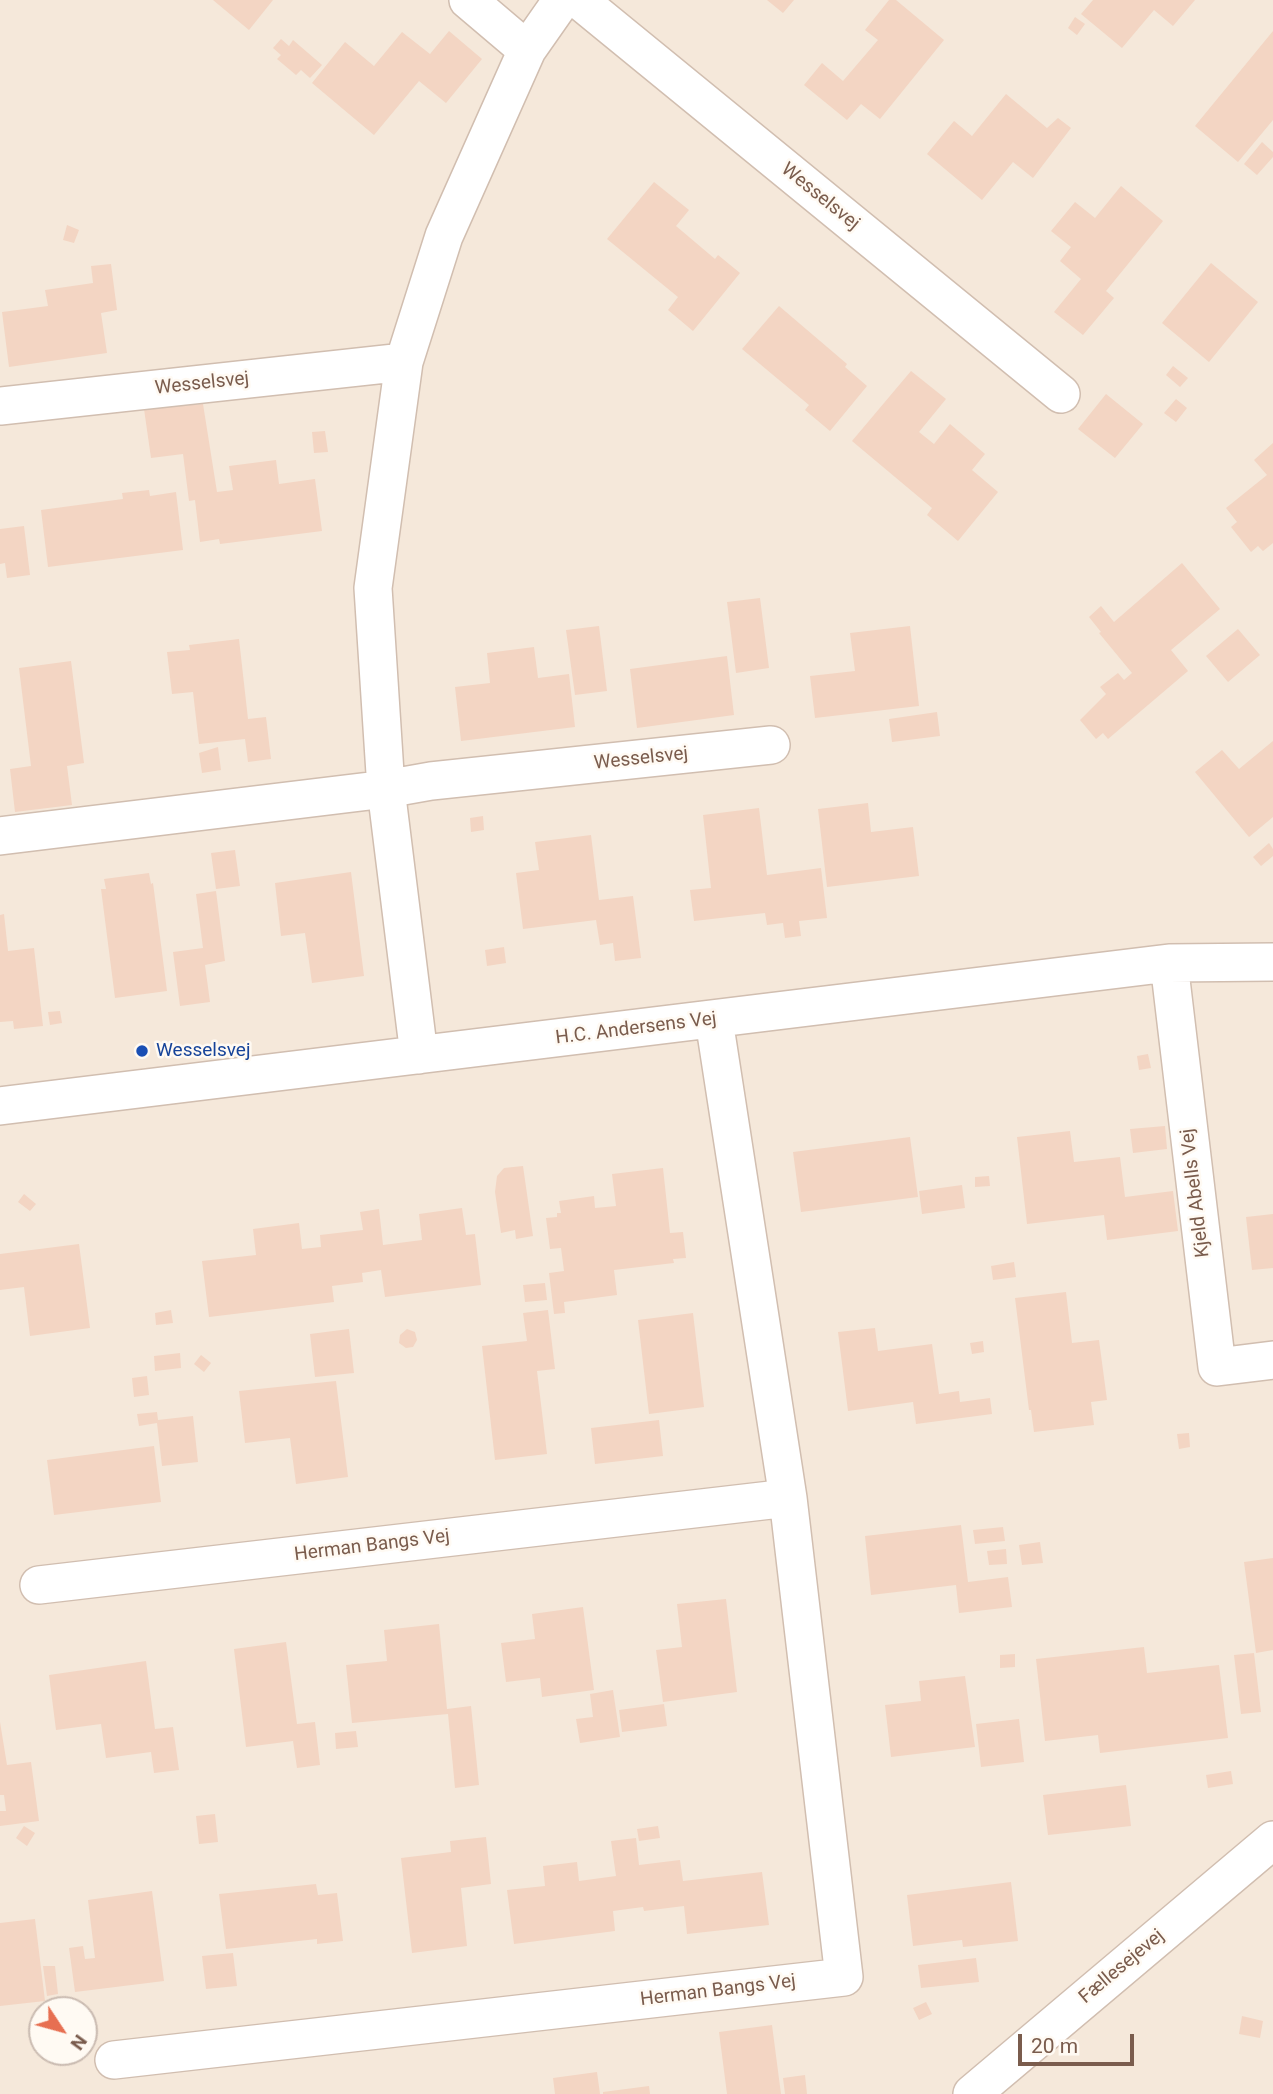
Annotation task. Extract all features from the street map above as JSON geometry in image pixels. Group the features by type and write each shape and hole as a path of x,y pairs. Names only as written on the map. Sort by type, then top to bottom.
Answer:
{"street":[{"path":"468,0 527,50"},
{"path":"419,1055 386,789 373,588 404,362 444,236 527,50 562,0"},
{"name":"Wesselsvej","path":"579,0 1061,394"},
{"name":"Wesselsvej","path":"0,406 404,362"},
{"name":"Wesselsvej","path":"0,836 386,789 431,781 771,744"},
{"name":"H.C. Andersens Vej","path":"0,1106 1169,963 1273,962"},
{"name":"Kjeld Abells Vej","path":"1169,963 1217,1367 1273,1360"},
{"name":"Herman Bangs Vej","path":"114,2060 844,1977 788,1498 714,1020"},
{"name":"Herman Bangs Vej","path":"39,1585 788,1498"},
{"name":"Fællesejevej","path":"972,2094 1273,1840"}],"shaded area":[{"path":"0,0 1273,0 1273,2094 0,2094"}],"building":[{"path":"213,0 273,0 249,30"},
{"path":"767,0 794,0 783,13"},
{"path":"889,0 896,0 944,40 880,119 861,104 847,120 804,85 822,63 843,81 878,40 865,30"},
{"path":"1093,0 1195,0 1173,26 1154,10 1122,48 1081,14"},
{"path":"1075,17 1085,24 1077,35 1068,28"},
{"path":"449,31 482,59 446,103 419,81 374,135 312,83 345,42 374,66 402,32 430,54"},
{"path":"1273,31 1273,120 1238,162 1195,126"},
{"path":"281,39 289,46 293,40 322,65 310,78 301,70 296,75 277,59 281,55 273,48"},
{"path":"1006,94 1047,128 1058,118 1071,128 1033,178 1013,162 982,200 927,154 954,121 972,136"},
{"path":"1262,142 1273,152 1273,157 1257,175 1244,164"},
{"path":"654,182 689,210 676,226 715,259 718,255 740,273 693,331 668,310 678,297 607,239"},
{"path":"1121,186 1163,221 1106,291 1114,298 1083,335 1054,312 1081,279 1060,261 1071,247 1051,231 1075,202 1095,218"},
{"path":"67,225 79,230 74,243 63,240"},
{"path":"1211,263 1258,302 1209,362 1162,323"},
{"path":"111,264 117,310 101,313 107,353 9,367 2,312 48,306 45,290 93,283 91,266"},
{"path":"779,306 847,364 845,367 867,386 830,431 805,410 809,405 742,349"},
{"path":"1173,366 1188,378 1180,387 1166,375"},
{"path":"911,371 946,399 919,432 934,444 950,424 985,454 972,470 998,492 958,541 927,515 932,508 852,441"},
{"path":"1106,394 1143,424 1115,458 1078,429"},
{"path":"1176,399 1187,408 1176,422 1164,413"},
{"path":"203,404 217,492 233,490 229,466 276,460 279,484 315,479 322,531 220,544 219,539 200,542 195,500 189,501 183,454 151,458 144,409"},
{"path":"325,431 328,452 314,453 312,432"},
{"path":"1273,443 1273,543 1263,551 1258,546 1251,552 1231,527 1237,522 1226,508 1267,475 1254,460"},
{"path":"149,490 150,496 176,492 183,550 48,567 41,510 123,499 122,493"},
{"path":"24,526 30,575 7,578 5,563 0,564 0,529"},
{"path":"1182,563 1220,609 1171,650 1188,671 1108,739 1103,733 1096,739 1080,720 1106,694 1100,687 1118,673 1124,680 1132,673 1089,617 1101,606 1114,622"},
{"path":"760,598 769,668 736,673 727,602"},
{"path":"599,626 607,691 575,695 566,630"},
{"path":"910,626 919,706 815,718 810,676 855,671 850,633"},
{"path":"1238,629 1260,655 1228,682 1206,656"},
{"path":"239,639 248,719 266,717 271,759 248,762 245,739 199,744 193,692 172,694 167,652 190,650 189,645"},
{"path":"534,647 538,678 569,674 575,727 461,741 455,687 490,683 487,653"},
{"path":"727,656 734,715 637,728 630,669"},
{"path":"71,661 84,763 67,766 72,805 15,812 10,769 31,766 19,668"},
{"path":"937,712 940,736 892,742 889,719"},
{"path":"1273,741 1273,817 1249,837 1195,772 1222,750 1239,769"},
{"path":"218,747 221,770 202,773 199,753"},
{"path":"868,803 871,832 913,827 919,876 827,887 818,809"},
{"path":"759,808 767,875 821,868 827,918 799,921 801,936 785,938 783,923 767,925 765,913 694,921 690,890 711,888 703,815"},
{"path":"483,816 484,830 471,832 470,818"},
{"path":"591,835 599,900 633,896 641,958 615,961 613,943 600,945 596,920 523,929 516,873 539,870 535,842"},
{"path":"1269,843 1273,856 1261,866 1253,857"},
{"path":"235,850 240,886 216,889 211,853"},
{"path":"351,872 364,976 312,983 305,933 281,936 275,883"},
{"path":"149,873 151,884 153,883 167,991 115,998 101,889 106,889 104,879"},
{"path":"216,891 225,961 205,965 210,1002 180,1006 173,952 203,948 196,894"},
{"path":"4,914 8,951 34,948 43,1026 14,1029 13,1021 0,1022 0,915"},
{"path":"504,947 506,963 487,966 485,950"},
{"path":"60,1011 62,1023 50,1025 48,1012"},
{"path":"1148,1054 1151,1068 1139,1070 1137,1056"},
{"path":"1165,1126 1167,1149 1133,1153 1130,1129"},
{"path":"1070,1131 1074,1162 1120,1157 1125,1197 1173,1191 1178,1231 1107,1240 1104,1215 1027,1224 1017,1137"},
{"path":"910,1137 918,1197 801,1212 793,1152"},
{"path":"523,1166 533,1236 516,1239 515,1230 501,1233 495,1192 497,1176 504,1168"},
{"path":"663,1168 670,1233 683,1232 686,1258 673,1259 674,1263 614,1270 617,1295 564,1302 565,1313 554,1314 549,1273 564,1271 561,1248 550,1249 546,1218 557,1217 557,1213 561,1213 559,1201 594,1196 595,1208 616,1206 612,1174"},
{"path":"989,1176 990,1186 975,1187 975,1177"},
{"path":"962,1185 965,1208 922,1214 919,1191"},
{"path":"24,1194 36,1204 30,1211 18,1202"},
{"path":"462,1208 466,1235 475,1234 481,1285 385,1297 381,1270 362,1273 363,1282 332,1286 334,1302 209,1317 202,1261 256,1255 253,1229 299,1223 302,1249 321,1247 320,1235 363,1230 360,1212 379,1209 383,1245 422,1240 419,1214"},
{"path":"1273,1214 1273,1268 1252,1270 1246,1217"},
{"path":"79,1244 90,1328 30,1336 24,1287 0,1290 0,1254"},
{"path":"1014,1262 1016,1277 993,1280 991,1266"},
{"path":"545,1283 547,1300 525,1302 523,1285"},
{"path":"1066,1292 1072,1343 1099,1340 1107,1400 1091,1402 1094,1425 1034,1432 1015,1298"},
{"path":"171,1310 173,1323 156,1325 155,1313"},
{"path":"548,1310 555,1369 537,1371 547,1454 495,1460 482,1346 527,1341 523,1313"},
{"path":"693,1313 704,1407 649,1414 638,1320"},
{"path":"875,1328 878,1351 932,1344 939,1394 959,1391 960,1402 990,1398 992,1414 916,1424 913,1402 848,1411 838,1332"},
{"path":"349,1329 354,1373 315,1377 310,1334"},
{"path":"407,1329 415,1332 417,1340 413,1347 406,1348 399,1343 400,1335"},
{"path":"983,1341 984,1352 972,1354 970,1343"},
{"path":"180,1353 181,1368 155,1371 154,1356"},
{"path":"201,1355 211,1363 204,1372 194,1364"},
{"path":"147,1376 149,1395 134,1397 132,1378"},
{"path":"336,1381 348,1477 296,1484 290,1438 245,1443 239,1391"},
{"path":"157,1412 158,1420 193,1416 198,1462 162,1466 157,1423 139,1426 137,1414"},
{"path":"659,1420 663,1456 595,1464 591,1428"},
{"path":"1189,1433 1190,1447 1179,1449 1177,1434"},
{"path":"154,1446 161,1502 54,1515 47,1460"},
{"path":"961,1525 968,1582 1008,1577 1012,1607 959,1613 956,1585 871,1595 865,1536"},
{"path":"1003,1527 1005,1541 975,1544 973,1530"},
{"path":"1040,1542 1043,1563 1022,1565 1019,1545"},
{"path":"1006,1549 1007,1564 989,1565 987,1551"},
{"path":"1273,1558 1273,1650 1256,1653 1244,1562"},
{"path":"726,1599 737,1692 663,1702 656,1650 682,1647 677,1604"},
{"path":"583,1607 594,1690 542,1697 540,1678 506,1682 501,1643 535,1639 532,1614"},
{"path":"439,1624 447,1709 471,1706 479,1785 455,1788 448,1714 352,1723 346,1665 387,1661 384,1630"},
{"path":"286,1642 297,1724 315,1722 320,1765 297,1768 293,1741 246,1747 234,1649"},
{"path":"1144,1647 1147,1673 1219,1665 1228,1738 1100,1753 1098,1735 1045,1741 1036,1659"},
{"path":"1254,1653 1261,1712 1241,1714 1234,1655"},
{"path":"1015,1654 1015,1667 1000,1668 1000,1655"},
{"path":"146,1661 155,1729 173,1727 179,1770 154,1773 151,1752 106,1758 101,1724 56,1730 49,1675"},
{"path":"965,1676 975,1747 891,1757 885,1705 921,1701 919,1681"},
{"path":"613,1690 620,1737 580,1743 576,1719 593,1717 590,1694"},
{"path":"664,1704 667,1726 622,1732 619,1710"},
{"path":"1019,1719 1024,1762 981,1767 976,1724"},
{"path":"0,1722 7,1765 31,1762 39,1821 0,1826 0,1811 6,1811 4,1795 0,1795"},
{"path":"356,1731 358,1747 336,1749 335,1733"},
{"path":"1231,1771 1233,1784 1208,1788 1206,1775"},
{"path":"1126,1785 1131,1826 1048,1835 1043,1795"},
{"path":"215,1814 218,1842 199,1844 196,1816"},
{"path":"24,1826 35,1833 27,1846 16,1838"},
{"path":"658,1826 660,1838 639,1841 637,1829"},
{"path":"486,1837 491,1884 461,1888 467,1946 412,1953 401,1858 451,1852 450,1841"},
{"path":"636,1838 639,1865 680,1860 683,1881 762,1872 769,1925 687,1934 684,1906 644,1911 643,1907 613,1911 615,1931 514,1944 507,1890 545,1886 543,1866 577,1862 579,1881 616,1876 611,1841"},
{"path":"1011,1882 1018,1941 963,1947 962,1940 913,1946 907,1895"},
{"path":"316,1884 318,1895 337,1893 343,1941 317,1944 317,1939 226,1949 219,1894"},
{"path":"152,1891 164,1981 75,1992 69,1948 83,1946 85,1959 95,1958 88,1900"},
{"path":"35,1919 44,1996 28,1996 28,2003 0,2006 0,1923"},
{"path":"233,1953 237,1986 206,1989 202,1956"},
{"path":"976,1958 979,1982 921,1988 918,1965"},
{"path":"43,1966 55,1966 58,1994 47,1996"},
{"path":"926,2002 932,2014 919,2020 913,2008"},
{"path":"1242,2016 1263,2021 1260,2038 1239,2034"},
{"path":"772,2025 781,2094 727,2094 719,2032"},
{"path":"597,2072 600,2094 555,2094 553,2078"},
{"path":"805,2075 807,2094 785,2094 783,2078"},
{"path":"649,2086 650,2094 603,2094 603,2092"}],"place":[{"name":"Wesselsvej","path":"142,1051"}]}
